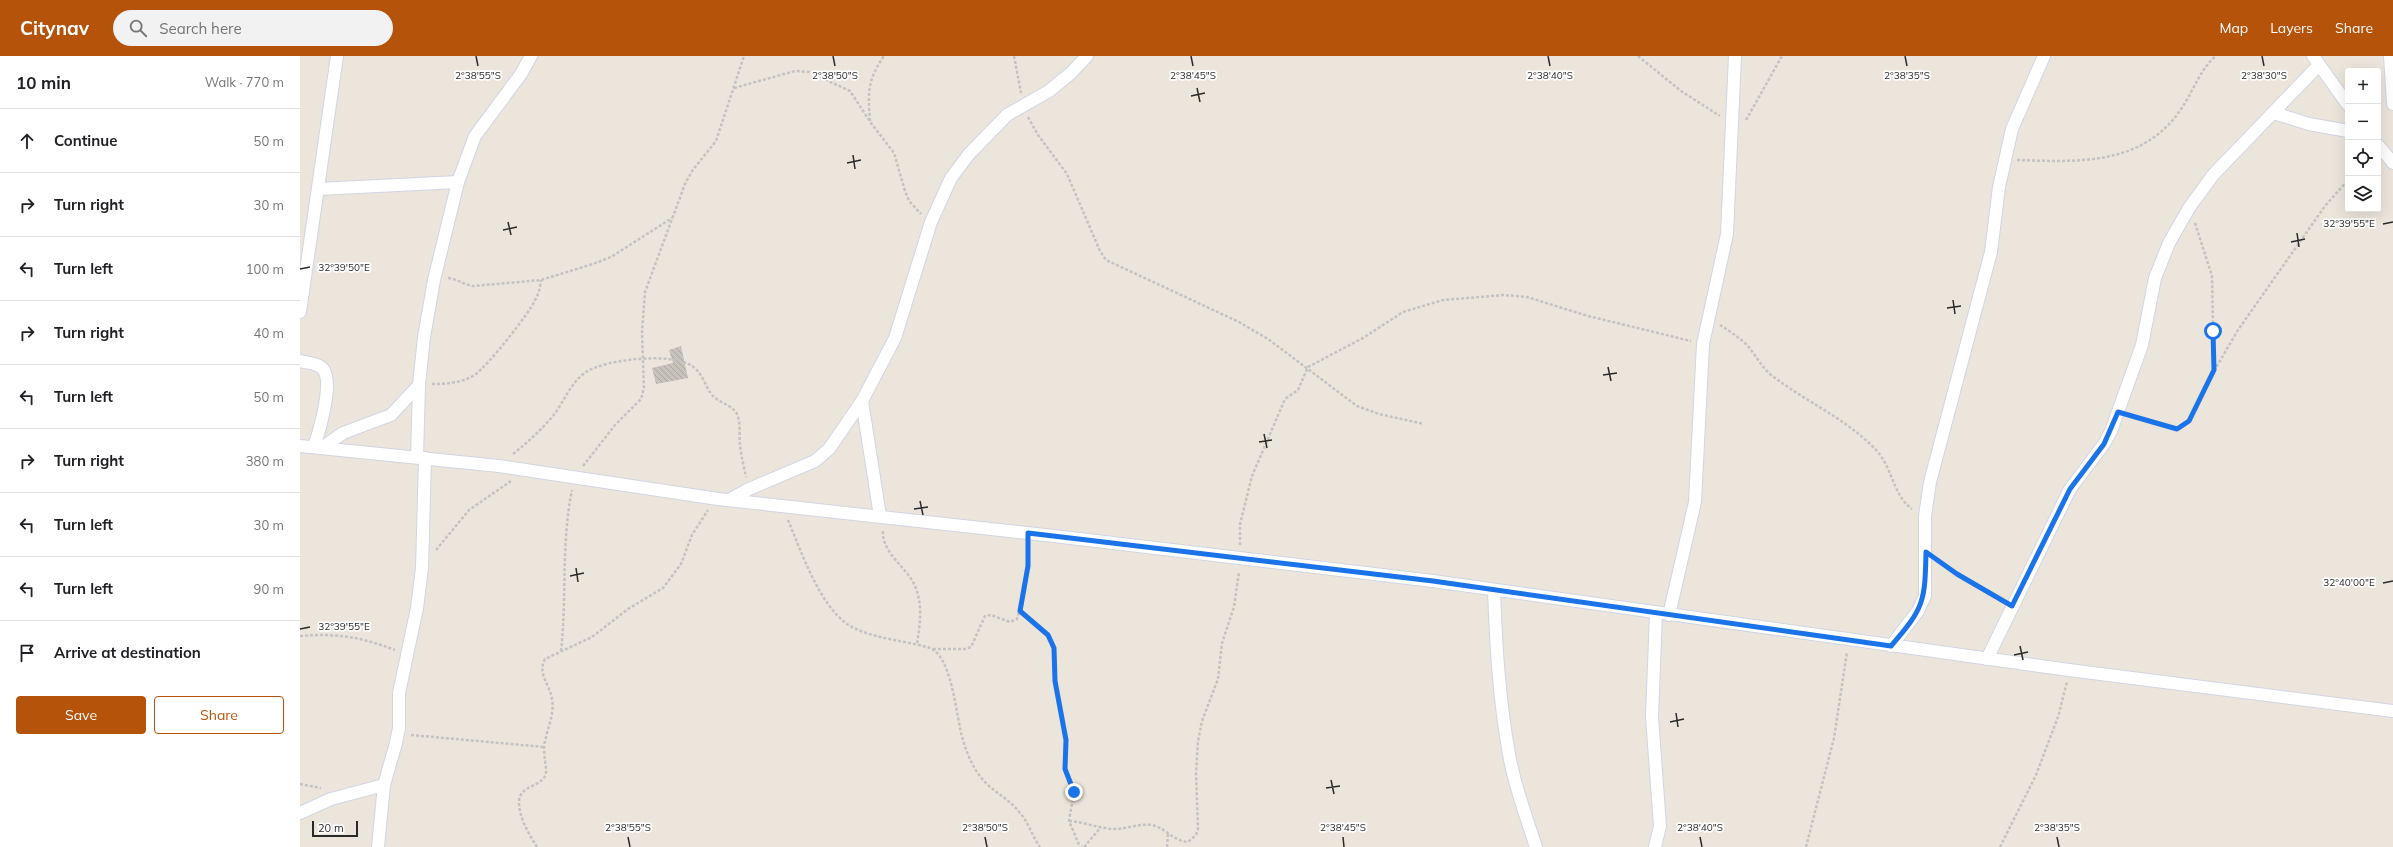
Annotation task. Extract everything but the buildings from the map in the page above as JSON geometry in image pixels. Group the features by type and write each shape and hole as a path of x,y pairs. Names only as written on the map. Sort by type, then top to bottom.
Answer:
{"street":[{"path":"300,312 337,56"},
{"path":"378,847 384,785 398,734 399,694 414,632 422,568 419,385 434,280 458,182 475,136 520,74 531,56"},
{"path":"723,500 814,461 829,449 862,400 895,338 931,222 951,178 969,154 1007,115 1049,91 1071,73 1087,56"},
{"path":"1668,615 1695,502 1703,344 1727,234 1738,125 1735,56"},
{"path":"1891,646 1918,611 1924,596 1926,552 1925,516 1935,461 1991,252 1999,187 2012,129 2044,56"},
{"path":"2390,56 2393,104"},
{"path":"1988,659 2012,606 2070,489 2104,444 2118,412 2142,345 2155,278 2169,243 2189,208 2213,175 2274,113 2316,61 2347,104"},
{"path":"2274,113 2309,124 2345,130"},
{"path":"2381,148 2393,162"},
{"path":"318,189 458,182"},
{"path":"300,361 318,365 324,370 326,376 325,409 318,447"},
{"path":"318,447 342,433 391,414 419,385"},
{"path":"862,400 882,516"},
{"path":"300,446 526,469 723,500 1028,533 1494,590 2069,670 2393,711"},
{"path":"1494,590 1497,661 1509,755 1536,847"},
{"path":"1655,847 1660,826 1652,717 1656,613"},
{"path":"300,812 331,799 384,785"}],"path":[{"path":"561,651 565,611 564,572 567,522 575,477 614,424 641,398 644,388 642,332 645,292 692,171 716,141 744,56"},
{"path":"870,123 869,87 872,75 884,56"},
{"path":"1014,56 1024,104 1030,123 1067,174 1100,251 1106,260 1239,322 1268,339 1308,367 1357,406 1379,414 1424,424"},
{"path":"1638,56 1681,92 1738,125 1782,56"},
{"path":"2005,160 2073,162 2105,159 2148,142 2167,129 2181,109 2207,64 2216,56"},
{"path":"733,88 795,71 809,72 850,91 870,123 898,159 904,191 909,201 931,222"},
{"path":"2118,412 2177,429 2189,421 2214,370 2238,330 2325,206 2345,183"},
{"path":"2189,208 2212,276 2214,370"},
{"path":"434,280 454,278 467,285 474,286 541,280 593,264 611,256 673,218"},
{"path":"419,385 445,384 476,374 489,362 527,314 535,300 541,280"},
{"path":"1069,821 1117,829 1143,824 1152,825 1180,841 1188,842 1196,835 1198,829 1196,773 1198,741 1202,721 1218,679 1222,643 1238,590 1240,524 1252,476 1279,410 1285,399 1298,390 1302,384 1308,367 1362,338 1403,312 1422,305 1449,300 1504,295 1528,297 1588,316 1703,344"},
{"path":"1710,317 1745,343 1769,373 1851,427 1867,441 1884,459 1903,502 1925,516"},
{"path":"499,466 534,437 553,415 578,379 586,372 615,362 644,359 680,361 692,366 701,375 714,396 736,413 739,420 740,445 749,489"},
{"path":"422,568 466,513 526,469"},
{"path":"537,847 523,820 519,801 523,790 545,776 544,747 553,709 552,698 542,671 542,664 545,659 592,637 628,609 663,588 681,564 692,535 700,520 723,500"},
{"path":"783,507 816,582 831,607 847,624 866,632 933,649 968,649 971,647 985,616 1015,621 1020,611 1027,578 1028,533"},
{"path":"882,516 884,540 889,550 910,577 918,596 921,607 917,644"},
{"path":"1926,552 1957,574 2012,606"},
{"path":"1020,611 1048,635 1054,648 1055,681 1066,740 1065,769 1074,792 1069,821 1080,847"},
{"path":"300,636 334,634 351,636 408,655"},
{"path":"1806,847 1834,738 1849,640"},
{"path":"933,649 947,672 962,739 974,767 989,786 1006,798 1021,813 1040,847"},
{"path":"2000,847 2036,775 2062,703 2069,670"},
{"path":"398,734 544,747"},
{"path":"1084,847 1101,827"},
{"path":"1167,847 1168,833"}],"route":[{"path":"1074,792 1065,769 1065,728 1055,681 1054,648 1048,635 1020,611 1025,591 1028,566 1028,533 1433,581 1891,646 1908,626 1918,611 1924,596 1926,552 1957,574 2012,606 2070,489 2104,444 2111,431 2118,412 2177,429 2184,426 2189,421 2214,370 2213,331"}]}
